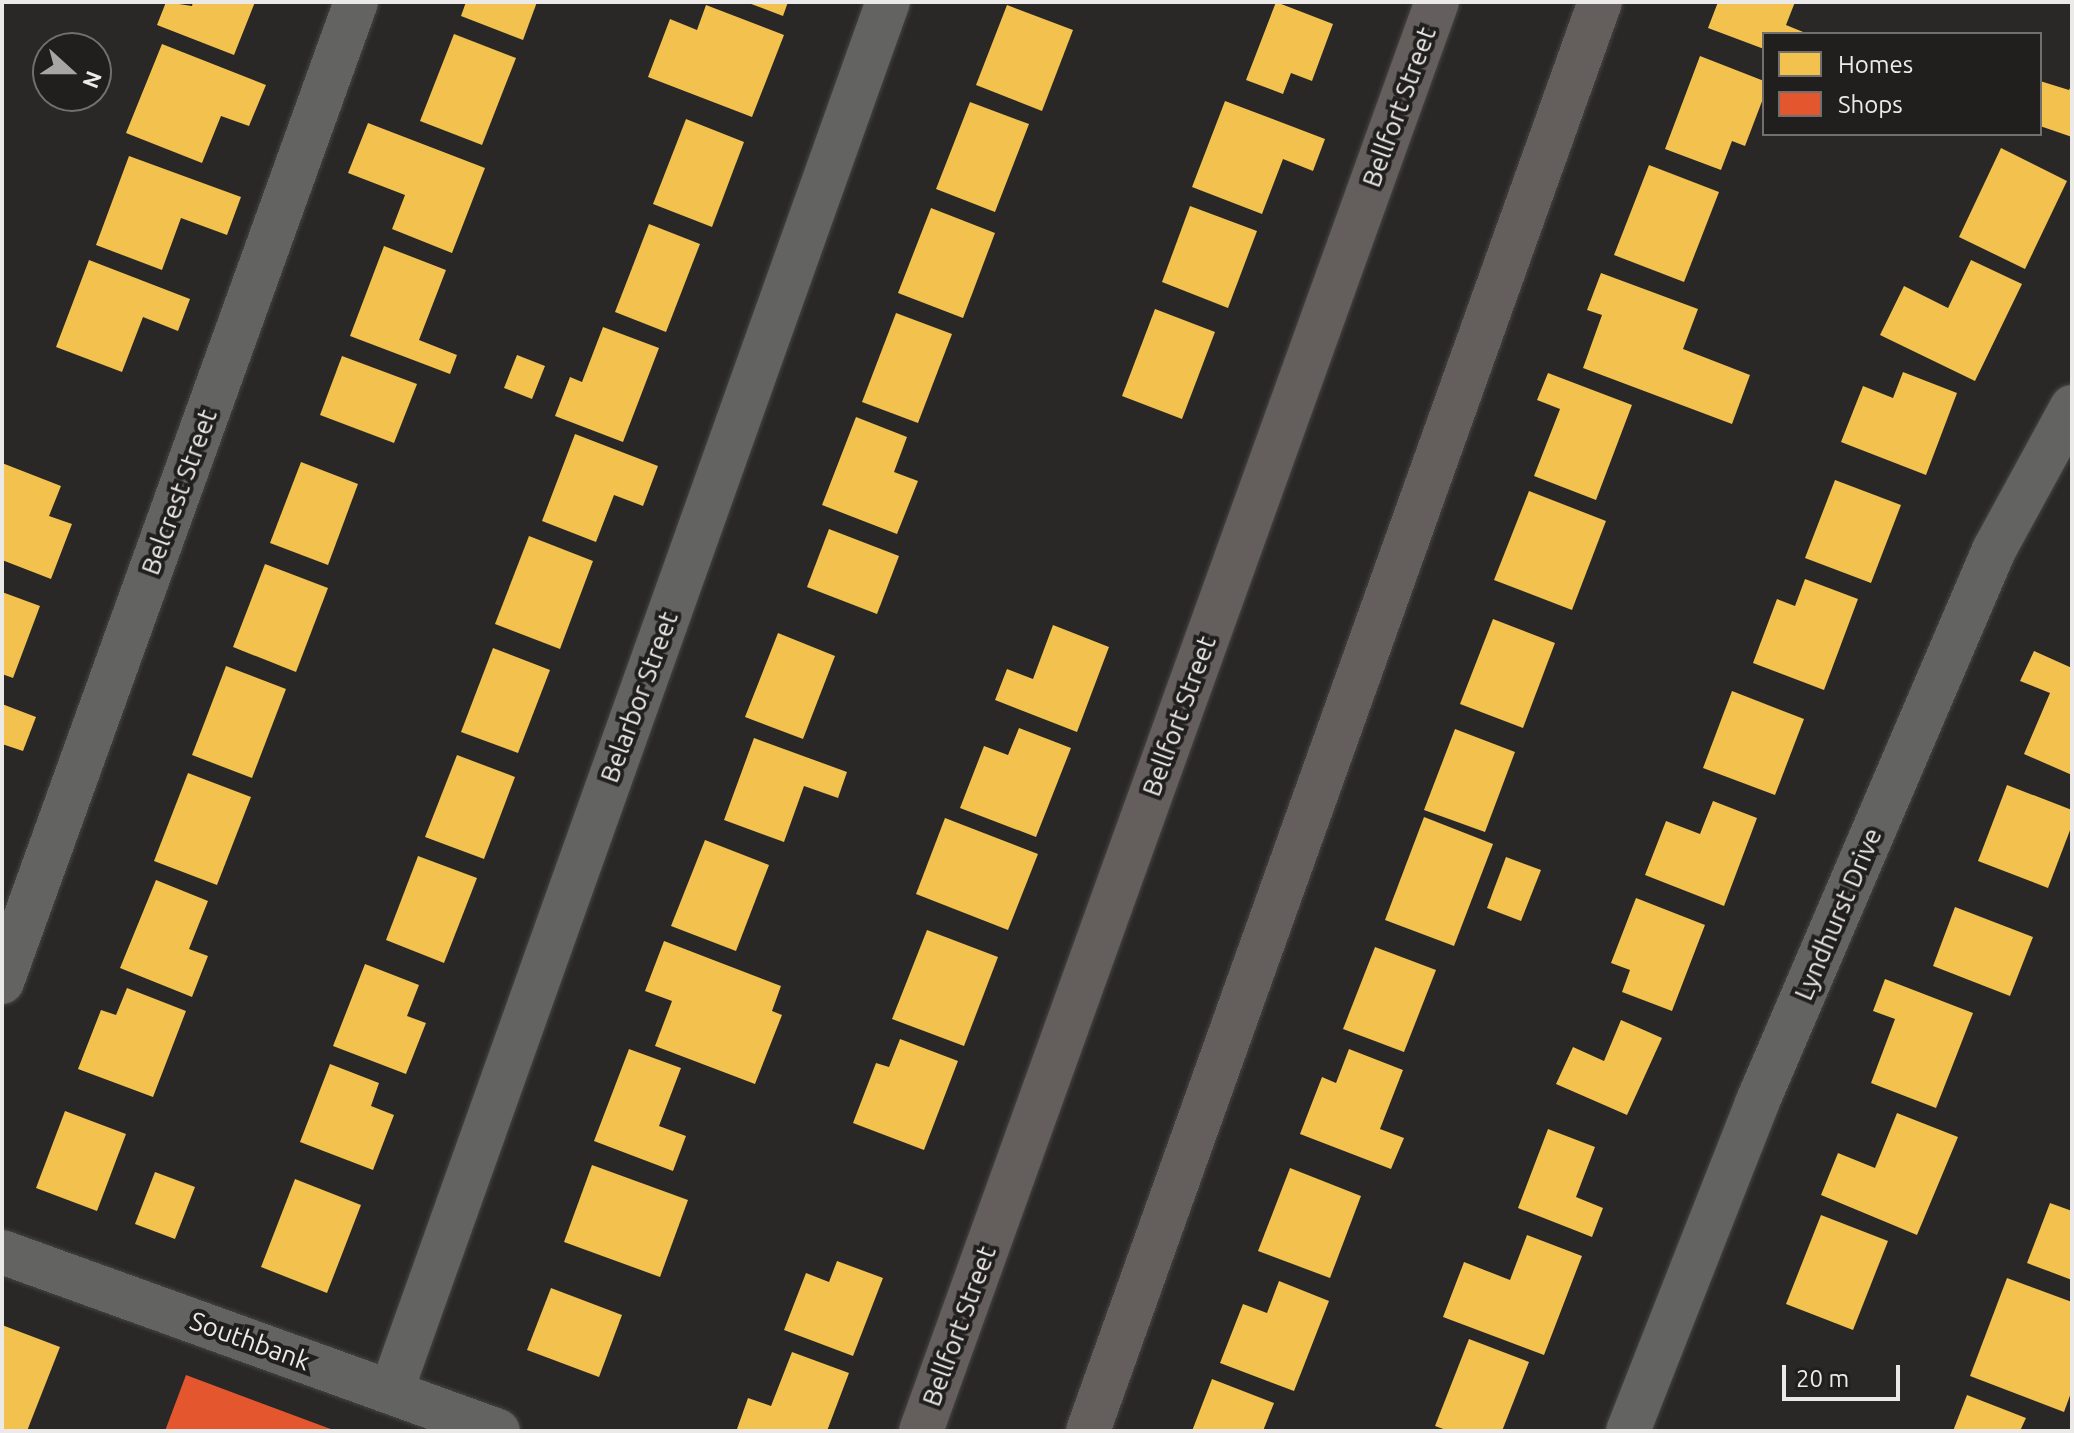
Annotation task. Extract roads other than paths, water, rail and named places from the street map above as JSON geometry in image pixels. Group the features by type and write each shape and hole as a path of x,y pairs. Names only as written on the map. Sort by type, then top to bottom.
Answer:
{"main road":[{"name":"Bellfort Street","path":"921,1431 1437,2"},
{"path":"1088,1431 1600,2"}],"street":[{"name":"Belcrest Street","path":"2,982 356,2"},
{"name":"Belarbor Street","path":"391,1392 888,2"},
{"name":"Lyndhurst Drive","path":"1628,1431 1757,1103 1994,550 2072,407"},
{"name":"Southbank","path":"2,1252 498,1431"}]}
